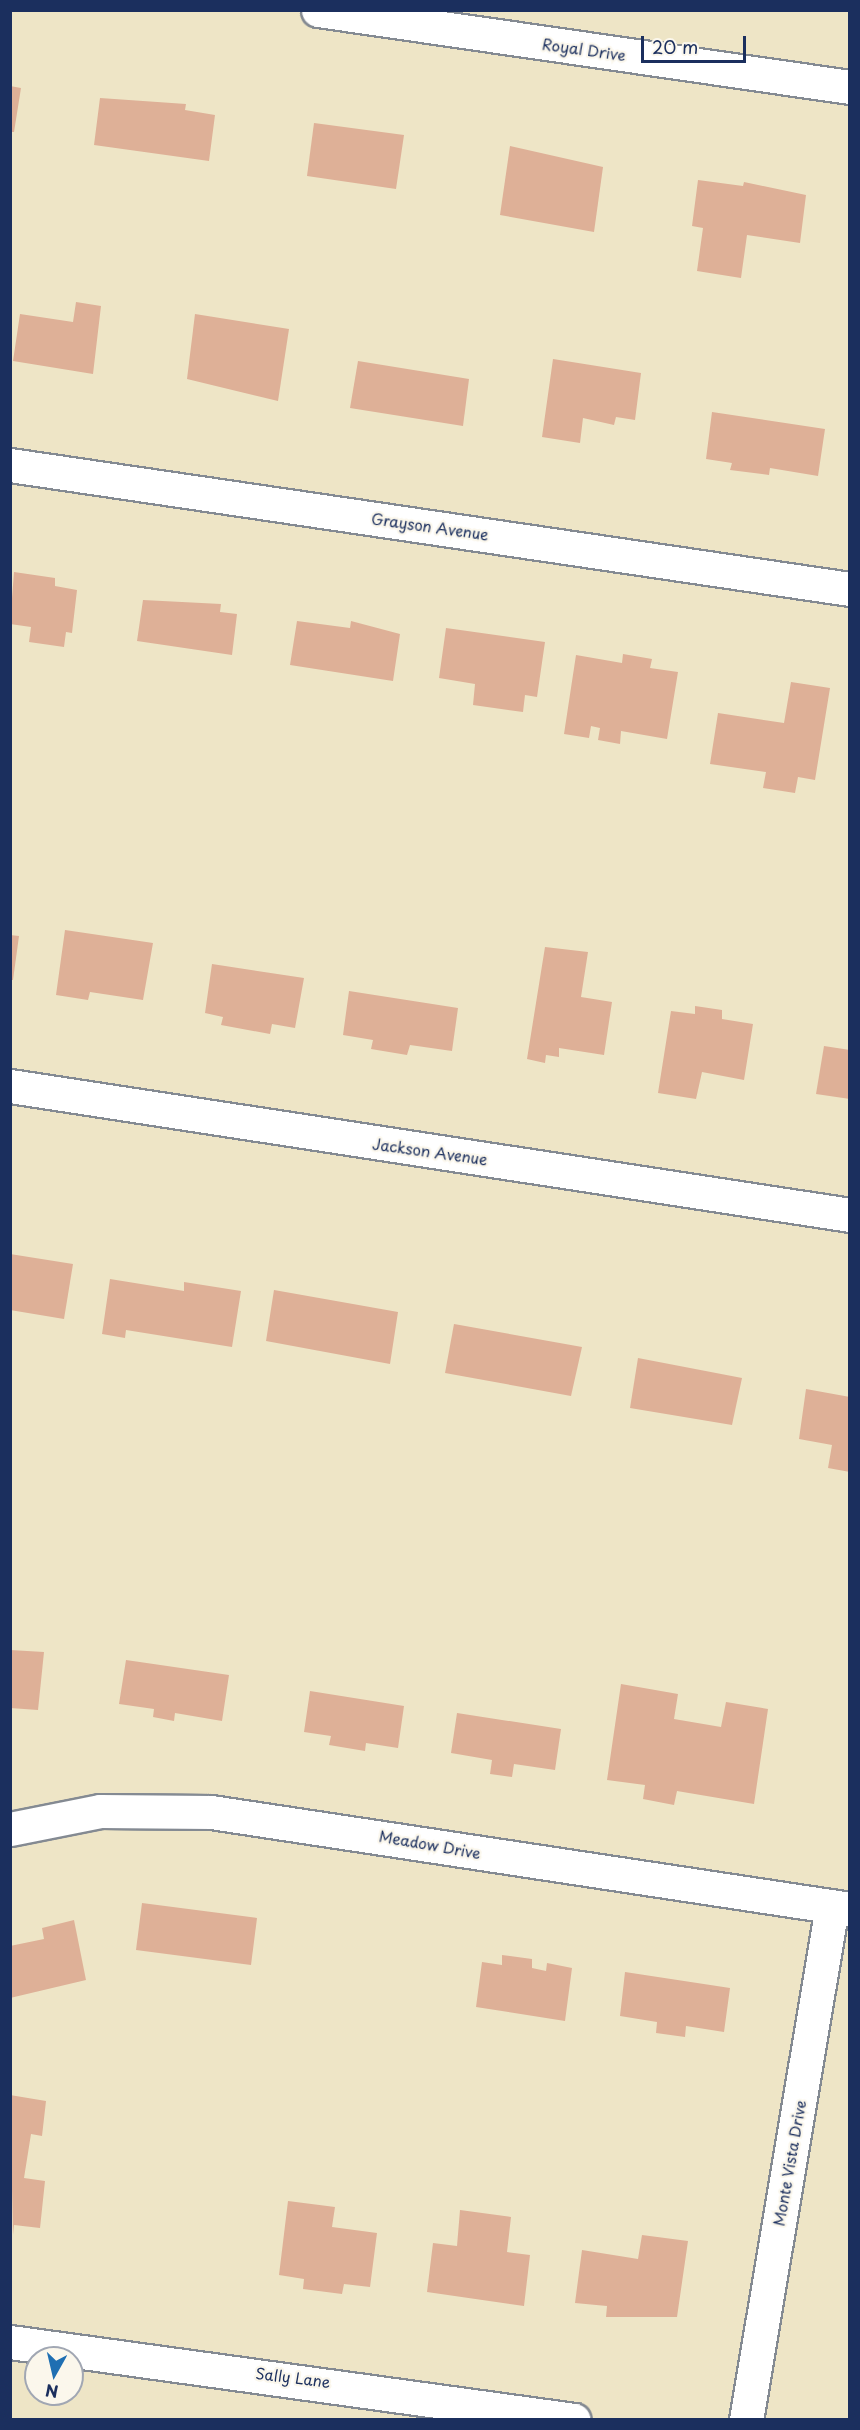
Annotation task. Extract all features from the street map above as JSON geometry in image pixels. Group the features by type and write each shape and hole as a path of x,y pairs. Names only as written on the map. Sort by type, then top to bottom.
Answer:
{"street":[{"name":"Royal Drive","path":"318,10 849,87"},
{"name":"Grayson Avenue","path":"10,465 849,589"},
{"name":"Jackson Avenue","path":"10,1086 849,1215"},
{"name":"Meadow Drive","path":"10,1829 100,1811 211,1812 841,1908"},
{"name":"Monte Vista Drive","path":"746,2420 841,1908"},
{"name":"Sally Lane","path":"10,2342 574,2420"}],"building":[{"path":"10,86 21,88 14,132 10,132"},
{"path":"100,98 186,104 185,110 215,115 209,161 94,145"},
{"path":"314,123 404,135 396,189 307,176"},
{"path":"510,146 603,167 594,232 500,215"},
{"path":"698,180 743,186 744,182 806,195 800,243 747,235 741,278 697,271 703,228 692,226"},
{"path":"76,302 101,306 93,374 13,361 20,314 73,322"},
{"path":"195,314 289,329 278,401 187,379"},
{"path":"553,359 641,373 635,420 616,417 614,425 583,418 580,443 542,437"},
{"path":"358,361 469,379 463,426 350,408"},
{"path":"712,412 825,429 818,476 770,468 769,475 730,470 732,463 706,459"},
{"path":"14,572 55,578 55,586 77,590 72,633 66,632 64,647 29,642 31,627 10,624"},
{"path":"143,600 221,604 220,612 237,614 232,655 137,641"},
{"path":"297,621 350,628 351,621 400,634 393,681 290,665"},
{"path":"446,628 545,642 537,697 525,695 523,712 473,705 475,684 439,678"},
{"path":"623,654 652,659 650,668 678,672 667,739 621,731 620,744 598,740 600,728 591,726 589,738 564,734 576,655 622,663"},
{"path":"791,682 830,688 815,780 798,777 795,793 763,788 766,772 710,764 718,713 784,723"},
{"path":"65,930 153,943 143,1000 90,992 88,1000 56,995"},
{"path":"10,935 19,936 13,980 10,980"},
{"path":"545,947 588,952 581,997 612,1002 604,1055 559,1048 559,1057 546,1055 545,1063 527,1059"},
{"path":"212,964 304,978 295,1028 272,1024 270,1034 221,1025 223,1017 205,1013"},
{"path":"349,991 458,1008 452,1051 410,1045 407,1055 371,1049 373,1040 343,1035"},
{"path":"695,1006 722,1010 722,1019 753,1024 744,1080 702,1072 696,1099 658,1093 671,1011 695,1014"},
{"path":"824,1046 850,1050 850,1099 816,1094"},
{"path":"10,1254 73,1264 64,1319 10,1310"},
{"path":"110,1279 184,1291 184,1282 241,1291 232,1347 126,1330 125,1338 102,1334"},
{"path":"274,1290 398,1312 390,1364 266,1341"},
{"path":"454,1324 582,1347 571,1396 445,1373"},
{"path":"638,1358 742,1378 732,1425 630,1408"},
{"path":"806,1389 850,1397 850,1472 828,1468 832,1445 799,1439"},
{"path":"10,1650 44,1652 38,1710 10,1708"},
{"path":"126,1660 229,1675 222,1721 175,1713 174,1721 153,1717 154,1709 119,1704"},
{"path":"621,1684 678,1694 674,1719 721,1727 726,1702 768,1709 754,1804 677,1791 674,1805 643,1799 645,1785 607,1780"},
{"path":"310,1691 404,1706 398,1748 366,1743 365,1751 329,1745 331,1736 304,1732"},
{"path":"457,1713 561,1729 555,1770 514,1764 512,1777 490,1774 492,1760 451,1753"},
{"path":"142,1903 257,1918 251,1965 136,1950"},
{"path":"74,1920 86,1980 10,1998 10,1946 44,1939 42,1928"},
{"path":"502,1955 532,1959 532,1968 546,1971 547,1963 572,1968 565,2021 476,2007 482,1962 502,1965"},
{"path":"625,1972 730,1988 724,2032 686,2026 685,2037 656,2033 657,2022 620,2016"},
{"path":"10,2095 46,2101 42,2136 31,2134 24,2178 45,2181 40,2228 14,2225 13,2235"},
{"path":"288,2201 335,2207 332,2227 377,2233 370,2287 344,2284 342,2294 303,2289 304,2279 279,2275"},
{"path":"460,2210 511,2217 507,2252 530,2255 524,2306 427,2292 433,2243 457,2246"},
{"path":"642,2235 688,2241 677,2317 606,2317 607,2306 575,2303 582,2250 638,2259"}]}
